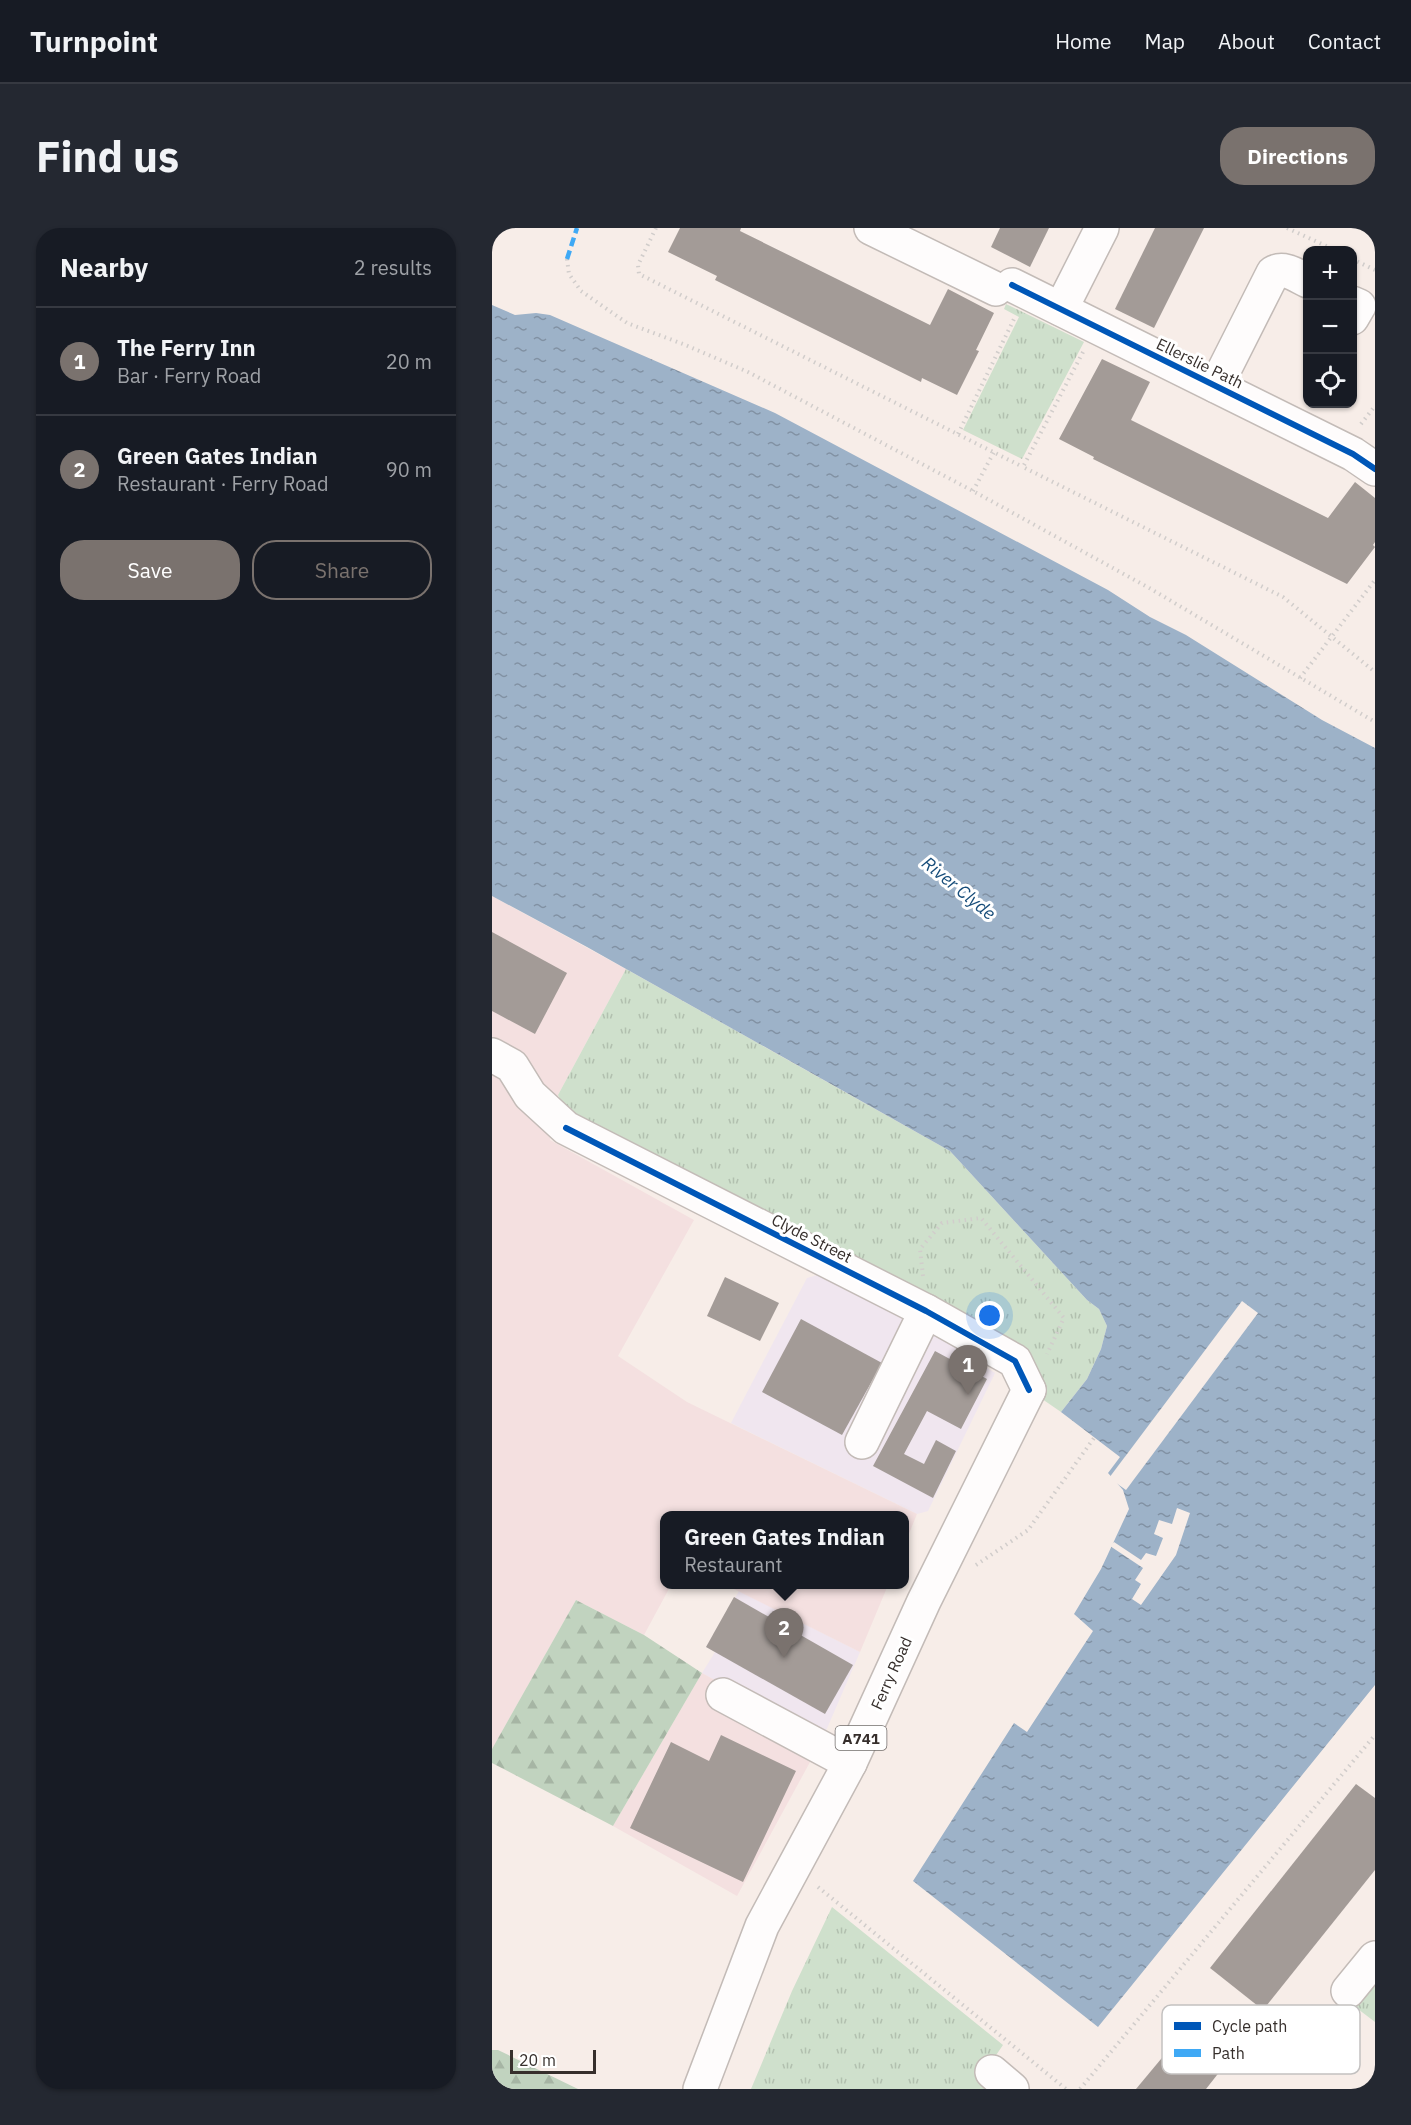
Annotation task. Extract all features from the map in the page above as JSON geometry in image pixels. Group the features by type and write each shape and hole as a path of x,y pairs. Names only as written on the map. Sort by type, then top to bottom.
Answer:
{"street":[{"name":"Ellerslie Path","path":"871,228 1005,296 1061,309 1216,386 1306,416 1375,469"},
{"path":"1061,309 1102,228"},
{"path":"1216,386 1273,273 1283,270 1303,279"},
{"name":"Clyde Street","path":"492,1055 512,1065 530,1095 566,1128 926,1311 1015,1361 1029,1390"},
{"path":"862,1442 926,1311"},
{"name":"Ferry Road","path":"700,2089 762,1926 850,1763 924,1601 1029,1390"},
{"path":"723,1695 850,1763"},
{"path":"1348,1991 1375,1958"}],"path":[{"path":"656,228 638,265 638,272 642,276 1275,592 1375,672"},
{"path":"1287,228 1326,246"},
{"path":"567,259 569,274 581,291 627,323 748,372 973,491 1151,589 1375,722"},
{"path":"1357,261 1375,270"},
{"path":"958,434 1015,318 1005,296"},
{"path":"1023,467 1096,327"},
{"path":"973,491 994,452"},
{"path":"1300,678 1375,580"},
{"path":"926,1311 920,1249 942,1223 981,1218 1064,1318 1029,1390"},
{"path":"971,1569 1028,1530 1094,1438"},
{"path":"1080,2089 1375,1735"},
{"path":"794,1868 1066,2089"}],"shaded area":[{"path":"492,896 626,969 558,1095 550,1140 694,1220 618,1356 687,1402 917,1514 909,1534 909,1511 660,1511 660,1589 669,1589 644,1635 576,1600 492,1749"},
{"path":"821,1274 908,1318 995,1373 928,1511 917,1514 731,1423 807,1278"},
{"path":"734,1589 886,1589 860,1652"},
{"path":"739,1591 860,1652 822,1740 702,1673 715,1652 706,1647"},
{"path":"702,1673 822,1740 737,1896 613,1826"}],"green space":[{"path":"1006,304 1084,342 1022,459 963,430 1019,317 1004,309"},
{"path":"626,969 950,1151 1087,1300 1099,1309 1107,1326 1101,1349 1087,1379 1061,1412 1029,1390 1015,1361 567,1114 558,1095"},
{"path":"576,1600 644,1635 702,1673 613,1826 492,1763 492,1749"},
{"path":"832,1907 1003,2045 979,2080 988,2089 751,2089 792,1991"},
{"path":"1375,1981 1375,2022 1360,2011 1360,2005 1355,2005"},
{"path":"492,2050 498,2050 578,2089 492,2089"}],"water":[{"name":"River Clyde","path":"492,305 515,315 536,313 550,315 775,413 1108,590 1150,617 1186,635 1322,720 1375,748 1375,1685 1098,2027 913,1881 1014,1723 1027,1732 1093,1631 1074,1614 1101,1569 1129,1509 1123,1490 1108,1473 1120,1457 1061,1412 1087,1379 1101,1349 1107,1326 1099,1309 1087,1300 950,1151 492,896"}],"pier":[{"path":"1242,1301 1258,1313 1126,1490 1109,1478"},
{"path":"1177,1508 1190,1513 1176,1555 1141,1605 1132,1599 1141,1584 1135,1580 1143,1568 1110,1546 1114,1542 1141,1560 1146,1553 1156,1556 1163,1538 1154,1534 1159,1520 1172,1524"}],"building":[{"path":"680,228 741,228 740,231 930,325 948,289 994,313 976,350 979,351 957,395 922,378 921,382 715,280 717,276 668,252"},
{"path":"1000,228 1049,228 1030,267 991,247"},
{"path":"1155,228 1204,228 1154,328 1115,309"},
{"path":"1102,359 1150,382 1131,420 1328,518 1355,482 1375,498 1375,542 1373,545 1375,547 1347,584 1093,459 1094,457 1059,439"},
{"path":"492,932 567,973 535,1034 492,1011"},
{"path":"725,1277 779,1303 760,1341 707,1316"},
{"path":"801,1319 882,1363 842,1435 762,1392"},
{"path":"935,1351 987,1379 961,1429 927,1411 904,1454 924,1464 936,1440 956,1451 933,1498 873,1466"},
{"path":"734,1597 853,1665 825,1714 706,1647"},
{"path":"721,1735 796,1771 743,1882 630,1828 671,1742 709,1761"},
{"path":"1356,1784 1375,1798 1375,1870 1267,2005 1257,2005 1210,1968"},
{"path":"1162,2058 1162,2074 1218,2074 1206,2089 1136,2089"}],"marked path":[{"path":"567,259 577,228"}],"cycle path":[{"path":"1012,285 1353,454 1375,469"},
{"path":"566,1128 926,1311 1015,1361 1029,1390"}],"place":[{"name":"The Ferry Inn","path":"968,1395"},
{"name":"Green Gates Indian","path":"784,1658"}]}
